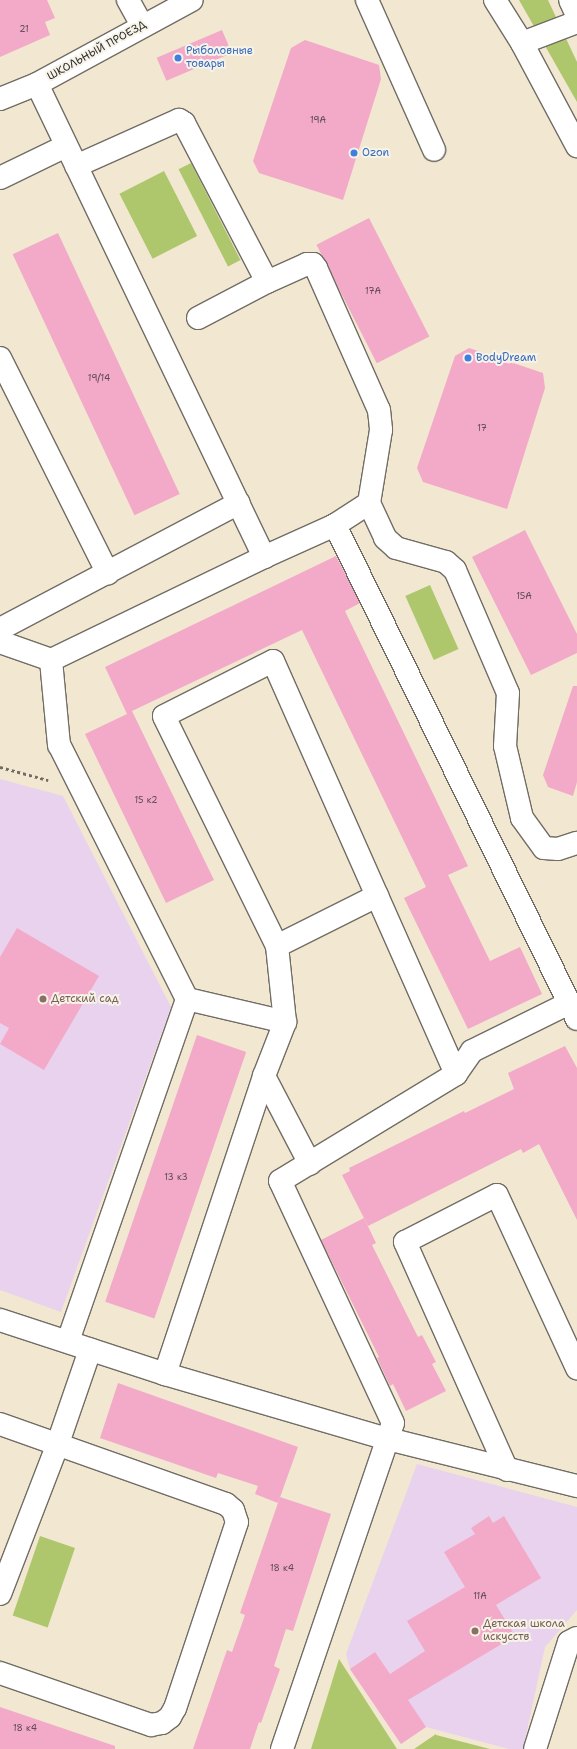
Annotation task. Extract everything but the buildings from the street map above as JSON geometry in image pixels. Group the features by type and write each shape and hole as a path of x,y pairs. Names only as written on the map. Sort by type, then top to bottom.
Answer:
{"main road":[{"path":"128,0 142,25"},
{"name":"ШКОЛЬНЫЙ ПРОЕЗД","path":"0,99 37,84 142,25 192,0"},
{"path":"368,0 434,150"},
{"path":"495,0 522,43 577,146"},
{"path":"570,0 577,15"},
{"path":"522,43 577,22"},
{"path":"37,84 264,557"},
{"path":"76,166 172,122 184,123 267,282"},
{"path":"0,178 66,146"},
{"path":"198,318 267,282 307,264 313,264 316,268 379,410 381,430 369,503 389,544 446,562 455,570 508,693 504,746 522,818 544,848 558,849 577,842"},
{"path":"0,358 108,574"},
{"path":"0,629 108,574 239,503"},
{"path":"0,642 51,660 264,557 335,525 369,503"},
{"path":"282,1749 393,1423 280,1181 456,1074 472,1051 573,1011 335,525"},
{"path":"51,660 59,745 187,999 68,1342"},
{"path":"165,1374 264,1076 285,1022 277,946 164,716 273,661 456,1074"},
{"path":"277,946 377,896"},
{"path":"187,999 285,1022"},
{"path":"264,1076 310,1164"},
{"path":"507,1470 406,1242 497,1195 577,1368"},
{"path":"0,1320 165,1374 388,1439 507,1470 577,1486"},
{"path":"0,1594 58,1446 90,1350"},
{"path":"0,1424 58,1446 226,1504 236,1516 236,1530 175,1708 170,1717 162,1723 150,1725 0,1673"},
{"path":"535,1749 569,1642 577,1638"}],"path":[{"path":"0,768 81,789"}],"shaded area":[{"path":"0,779 63,796 171,1007 61,1312 0,1290"},
{"path":"417,1464 577,1507 577,1610 545,1647 523,1749 509,1749 426,1727 401,1744 350,1669 346,1654"}],"green space":[{"path":"519,0 548,0 577,62 577,102"},
{"path":"191,163 240,260 228,266 179,169"},
{"path":"164,171 197,236 153,259 119,194"},
{"path":"430,585 458,649 434,660 405,596"},
{"path":"40,1536 75,1548 48,1627 13,1615"},
{"path":"339,1659 397,1749 311,1749"},
{"path":"436,1735 490,1749 414,1749"}],"place":[{"name":"Рыболовные товары","path":"178,58"},
{"name":"Ozon","path":"354,153"},
{"name":"BodyDream","path":"468,358"},
{"name":"Детский сад","path":"43,999"},
{"name":"Детская школа искусств","path":"475,1631"}]}
